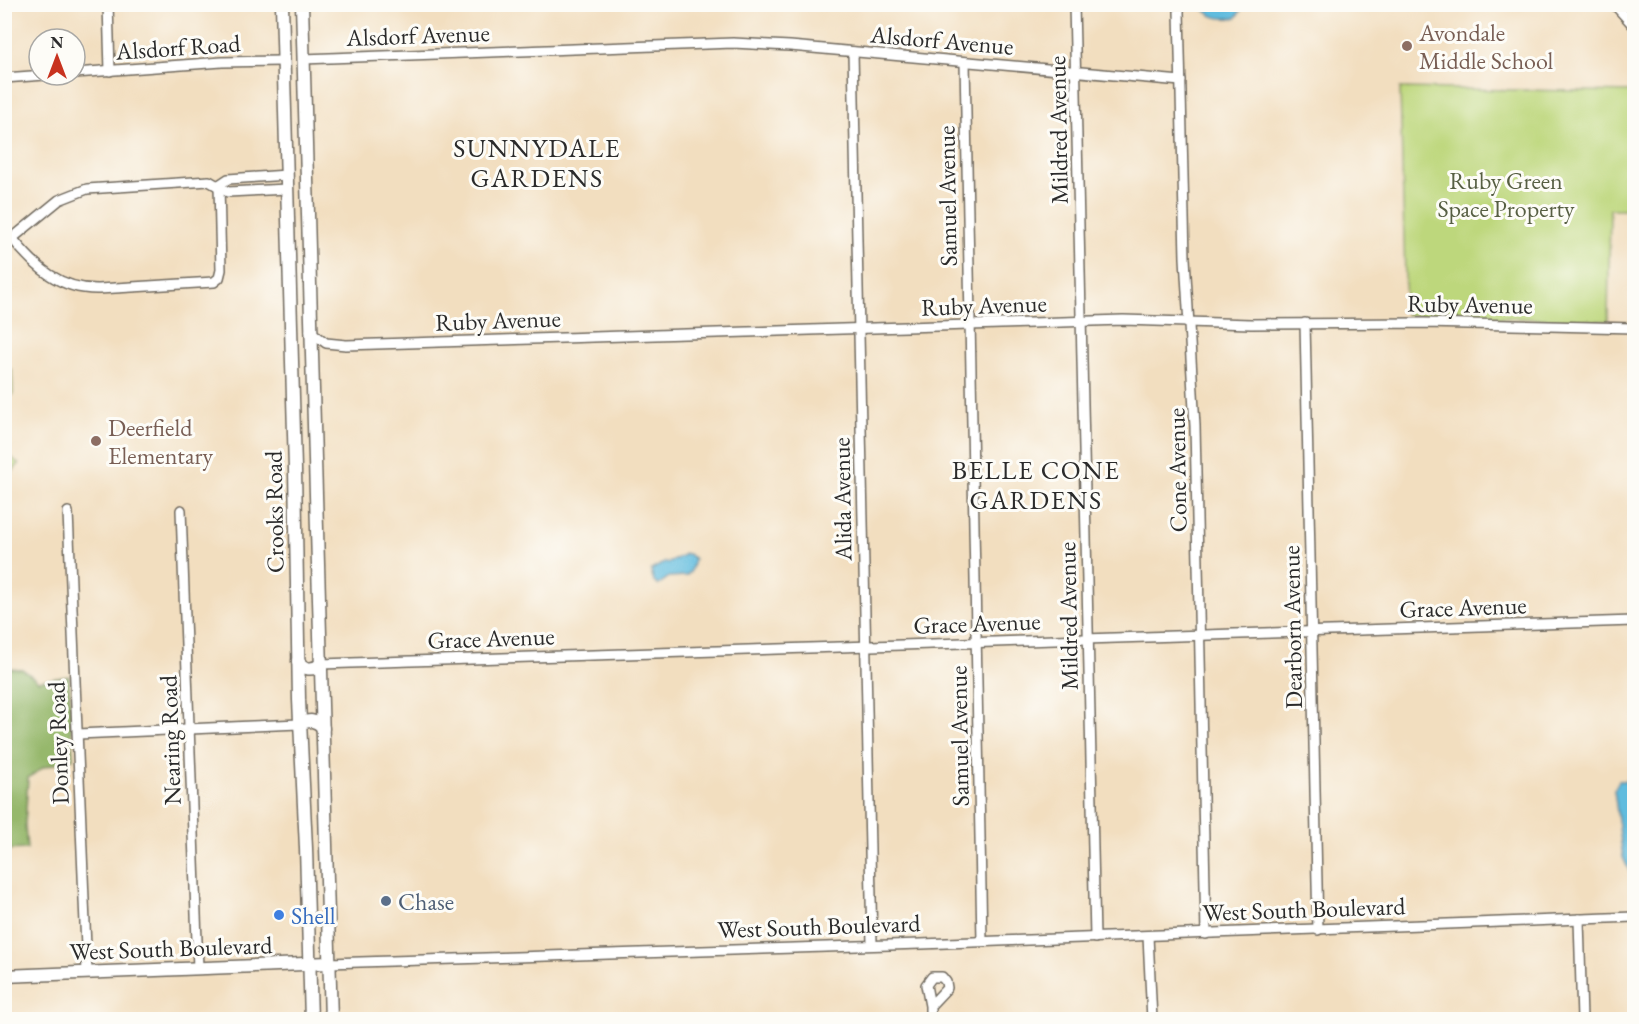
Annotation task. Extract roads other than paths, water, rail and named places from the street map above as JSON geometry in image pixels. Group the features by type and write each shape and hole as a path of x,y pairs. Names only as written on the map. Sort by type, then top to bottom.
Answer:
{"main road":[{"name":"Crooks Road","path":"282,4 299,724 311,1020"},
{"name":"Crooks Road","path":"302,4 331,1014"},
{"path":"287,222 295,234 299,236 307,233"},
{"path":"291,344 304,349 311,360"},
{"path":"298,661 309,669 317,668 321,664"},
{"path":"299,724 315,721 323,728"},
{"path":"308,916 316,923 328,923"},
{"name":"West South Boulevard","path":"4,976 329,963"},
{"path":"310,1003 324,1001 331,1014"}],"street":[{"path":"108,4 110,71"},
{"name":"Mildred Avenue","path":"1074,4 1095,938"},
{"name":"Cone Avenue","path":"1181,4 1179,11 1185,258 1195,397 1206,934"},
{"path":"1614,4 1635,26"},
{"name":"Alsdorf Avenue","path":"303,59 703,43 756,44 1181,81"},
{"name":"Alida Avenue","path":"853,52 872,944"},
{"name":"Alsdorf Road","path":"87,72 222,62 283,61"},
{"name":"Samuel Avenue","path":"965,62 982,941"},
{"path":"4,78 27,76"},
{"path":"219,185 228,179 286,175"},
{"path":"219,185 221,270 219,278 214,282 99,290 80,288 55,280 8,242 59,200 87,189 209,181 219,185 228,192 287,189"},
{"name":"Ruby Avenue","path":"334,345 1081,321 1251,324 1424,322 1635,328"},
{"name":"Dearborn Avenue","path":"1305,323 1318,930"},
{"path":"310,332 334,345"},
{"path":"311,360 321,351 334,345"},
{"name":"Nearing Road","path":"181,510 198,968"},
{"name":"Donley Road","path":"68,512 87,972"},
{"name":"Grace Avenue","path":"321,664 1635,621"},
{"path":"78,734 299,724"},
{"name":"West South Boulevard","path":"329,963 1095,938 1635,917"},
{"path":"1579,919 1582,1020"},
{"path":"1148,936 1152,1020"},
{"path":"930,1006 930,1020"}],"water":[{"path":"1204,5 1241,5 1241,10 1236,18 1214,17 1203,9"},
{"path":"689,554 694,559 691,571 686,576 669,577 658,585 654,582 651,570"},
{"path":"1634,780 1634,877 1632,877 1623,857 1614,790 1619,781"}],"place":[{"name":"Avondale Middle School","path":"1407,46"},
{"name":"Deerfield Elementary","path":"96,441"},
{"name":"Chase","path":"386,901"},
{"name":"Shell","path":"279,915"}],"district":[{"name":"SUNNYDALE GARDENS","path":"537,163"},
{"name":"BELLE CONE GARDENS","path":"1036,485"}],"park label":[{"name":"Ruby Green Space Property","path":"1506,194"}]}
